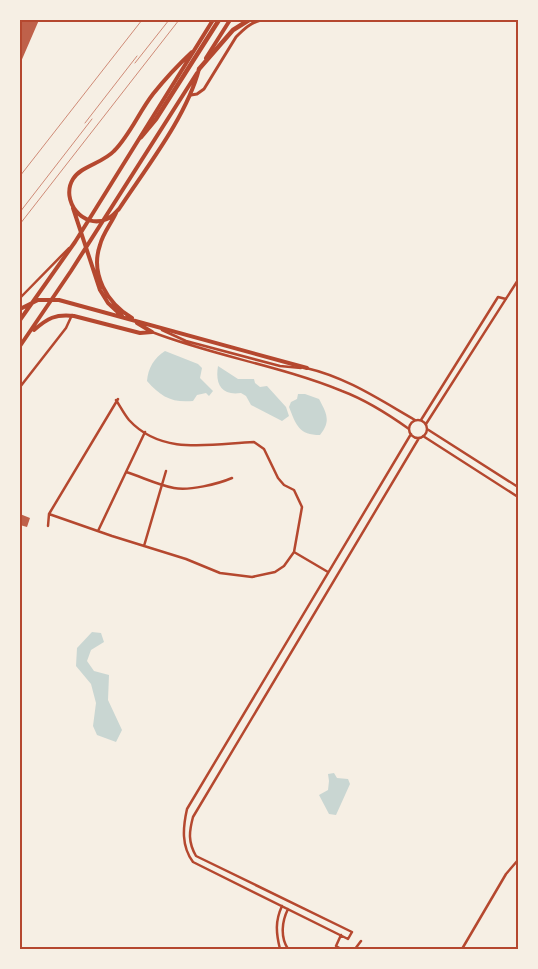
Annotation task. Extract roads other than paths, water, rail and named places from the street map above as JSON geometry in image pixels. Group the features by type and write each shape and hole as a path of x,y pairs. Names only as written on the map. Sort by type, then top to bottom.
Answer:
{"highway":[{"path":"20,320 75,242 213,20"},
{"path":"141,137 156,119 219,20"},
{"path":"20,346 31,333 230,20"},
{"path":"153,326 128,315 108,300 100,279 97,258 102,238 191,95 199,69 234,30 249,20"},
{"path":"152,332 122,316 100,290 76,221 69,192 74,178 81,171 113,153 153,94 192,52"},
{"path":"72,204 81,216 93,221 109,218 119,209"},
{"path":"20,309 38,300 54,299 307,368"},
{"path":"31,333 58,315 72,316 140,333 152,332"}],"street":[{"path":"191,95 197,94 204,89 236,37 254,22 261,20"},
{"path":"20,298 75,242"},
{"path":"426,424 518,280"},
{"path":"421,420 498,297 506,299"},
{"path":"20,387 66,328 72,316"},
{"path":"153,326 186,341 280,366 307,368 330,375 361,389 414,420 421,420 426,424 427,429 518,487"},
{"path":"152,332 196,348 257,363 342,390 381,411 409,429 411,434"},
{"path":"48,526 49,514 117,399 129,420 152,438 174,445 206,446 254,442 264,449 278,478 284,485 294,490 302,507 294,552 284,566 275,572 252,577 220,573 186,558 49,514"},
{"path":"409,429 410,424 414,420"},
{"path":"411,434 187,808 184,822 186,853 193,862 348,939 352,932 196,856 190,846 189,830 192,817 427,429"},
{"path":"98,531 145,432"},
{"path":"411,434 421,437 518,497"},
{"path":"144,546 166,471"},
{"path":"126,472 176,489 206,486 232,478"},
{"path":"294,552 328,572"},
{"path":"462,949 506,874 518,860"},
{"path":"280,949 276,928 282,906"},
{"path":"288,909 284,917 282,931 288,949"},
{"path":"341,935 336,946 341,949"},
{"path":"355,949 361,940"}],"railway":[{"path":"20,176 142,20"},
{"path":"135,63 169,20"},
{"path":"20,224 179,20"},
{"path":"85,123 137,56"},
{"path":"20,212 92,119"}]}
